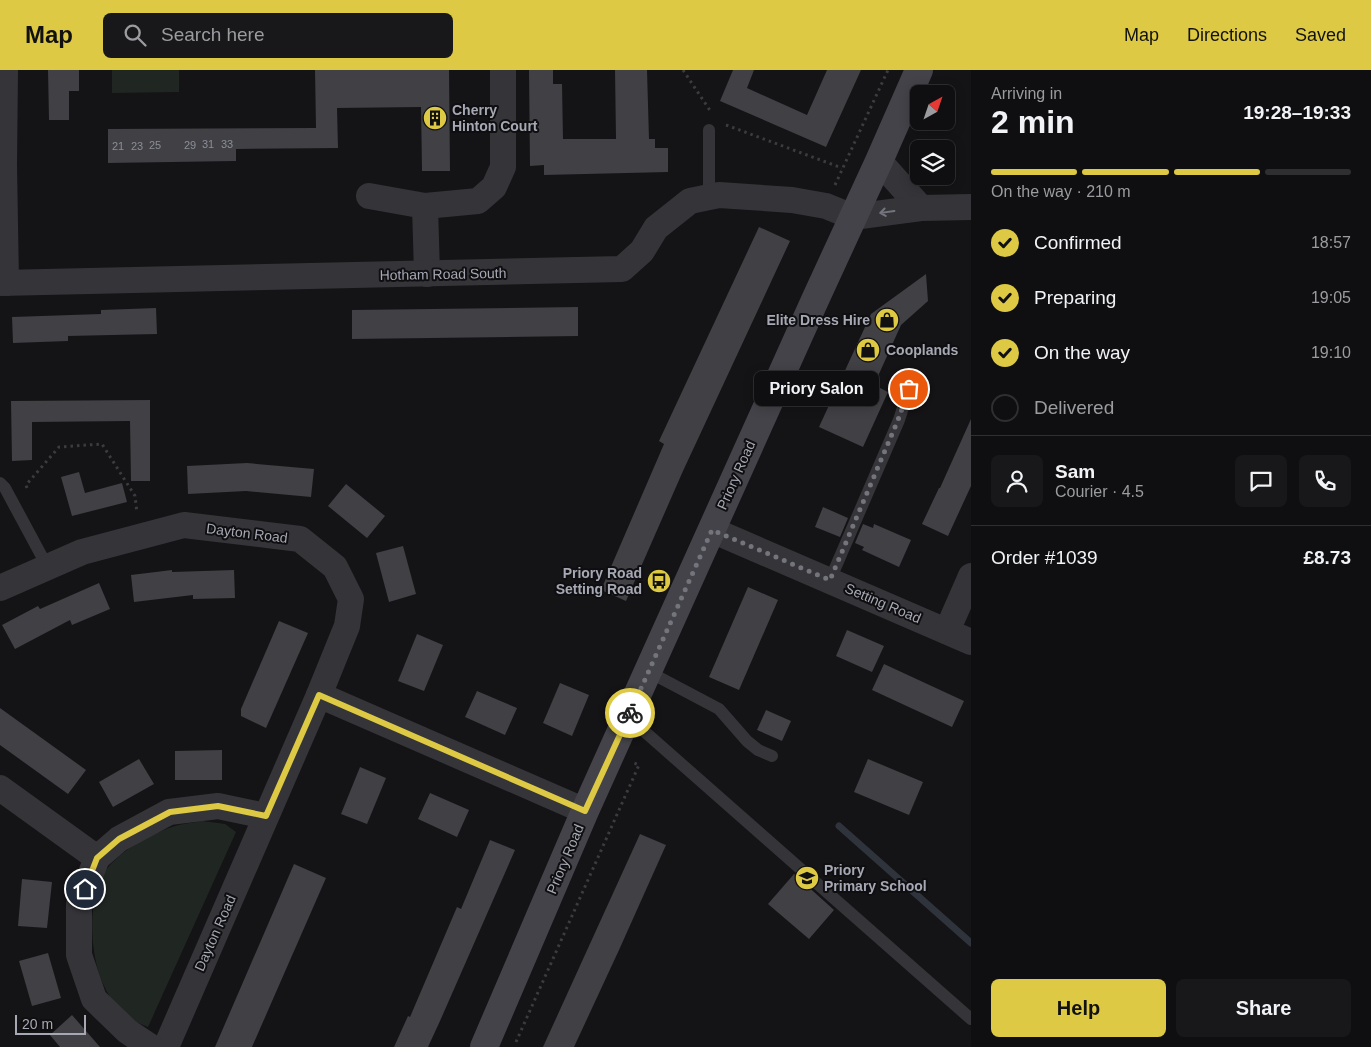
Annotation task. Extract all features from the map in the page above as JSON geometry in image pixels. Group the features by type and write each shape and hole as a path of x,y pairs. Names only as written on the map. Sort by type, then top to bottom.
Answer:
{"street":[{"path":"3,283 2,165 5,70"},
{"path":"369,196 425,206 478,201 494,187 503,167 503,70"},
{"name":"Priory Road","path":"484,1047 585,811 919,70"},
{"path":"879,162 921,208"},
{"name":"Hotham Road South","path":"3,283 622,269 642,251 656,228 690,201 719,195 792,200 826,206 853,217"},
{"path":"425,206 427,274"},
{"path":"853,217 921,208 971,207"},
{"name":"Dayton Road","path":"0,588 82,552 184,525 300,539 335,567 351,599 347,626 319,695 166,1047"},
{"name":"Setting Road","path":"712,530 971,642"},
{"path":"947,630 971,576"},
{"path":"319,695 585,811"},
{"path":"0,788 97,858"},
{"path":"151,1047 127,1031 94,998 79,955 79,904 97,858 119,839 170,812 218,806 266,816"}],"lane":[{"path":"710,197 713,126"},
{"path":"830,580 898,420 909,389"},
{"path":"0,483 5,488 47,566"},
{"path":"649,672 719,709 747,741 758,750 772,756"},
{"path":"628,717 971,1019"}],"path":[{"path":"683,70 713,115"},
{"path":"713,126 842,168"},
{"path":"30,493 26,485 59,447 102,444 135,496 140,536"}],"shaded area":[{"path":"112,70 179,70 179,92 112,93"},
{"path":"202,821 225,824 236,832 148,1027 130,1019 119,1011 100,977 93,946 94,901 103,875 111,864 124,853 154,834 173,827"}],"building":[{"path":"48,70 79,70 79,91 69,91 69,120 49,120"},
{"name":"Cherry Hinton Court","path":"315,70 449,70 450,171 422,171 421,107 337,108 338,148 236,149 236,161 108,163 108,129 316,128"},
{"path":"529,70 553,70 553,84 562,84 563,139 616,139 615,70 647,70 649,139 655,139 655,148 668,148 668,172 544,175 544,165 530,166"},
{"path":"733,70 754,70 747,88 807,115 827,70 861,70 826,147 720,101"},
{"path":"759,227 790,241 683,471 626,601 601,590 664,444 659,441"},
{"path":"926,274 928,301 901,325 874,385 888,392 863,447 819,427 871,314"},
{"path":"578,307 578,336 352,339 352,310"},
{"path":"156,308 157,334 68,336 68,341 13,343 12,317 101,314 101,310"},
{"path":"150,400 150,481 131,481 130,421 32,422 32,460 12,461 11,401"},
{"path":"971,419 971,486 948,536 922,524"},
{"path":"247,463 314,469 311,497 246,491 188,494 187,466"},
{"path":"79,472 85,493 122,483 127,502 72,516 61,477"},
{"path":"346,484 385,516 367,538 328,506"},
{"path":"823,507 848,518 840,537 815,527"},
{"path":"863,524 873,528 874,524 911,540 899,567 862,550 864,547 855,543"},
{"path":"403,546 416,594 389,602 376,553"},
{"path":"172,570 172,572 234,570 235,598 193,599 193,595 134,602 131,575"},
{"path":"99,583 110,609 72,625 70,620 15,649 2,625 38,606 40,609"},
{"path":"748,587 778,600 739,690 709,677"},
{"path":"279,621 308,633 266,728 241,716 241,709"},
{"path":"847,630 884,646 872,672 836,656"},
{"path":"417,634 443,645 424,691 398,681"},
{"path":"884,664 964,701 952,727 872,690"},
{"path":"560,683 589,695 572,736 543,723"},
{"path":"477,691 517,708 505,735 465,717"},
{"path":"0,708 86,770 68,794 0,745"},
{"path":"766,710 791,721 782,741 757,730"},
{"path":"222,750 222,780 175,780 175,751"},
{"path":"139,759 154,784 113,807 99,782"},
{"path":"868,759 923,782 909,815 854,792"},
{"path":"360,767 386,778 367,824 341,814"},
{"path":"430,793 469,810 457,837 418,819"},
{"path":"640,834 666,845 619,950 574,1047 543,1047"},
{"path":"490,840 515,850 428,1047 394,1047 408,1016 410,1017 457,907 461,909"},
{"path":"294,864 326,878 252,1047 215,1047"},
{"path":"794,874 834,910 809,939 768,904"},
{"path":"22,879 52,882 47,928 18,926"},
{"path":"48,953 61,998 32,1006 19,961"},
{"path":"72,1015 100,1047 60,1047 50,1035"}],"waterway":[{"path":"839,826 971,943"}],"way so far":[{"path":"630,713 712,530 830,580 898,420 909,389"}],"place":[{"name":"Cherry Hinton Court","path":"435,118"},
{"name":"Elite Dress Hire","path":"887,320"},
{"name":"Cooplands","path":"868,350"},
{"name":"Priory Salon","path":"909,389"},
{"name":"Priory Road Setting Road","path":"659,581"},
{"name":"Priory Primary School","path":"807,878"}],"route":[{"path":"85,889 97,858 119,839 170,812 218,806 266,816 319,695 585,811 630,713"}]}
